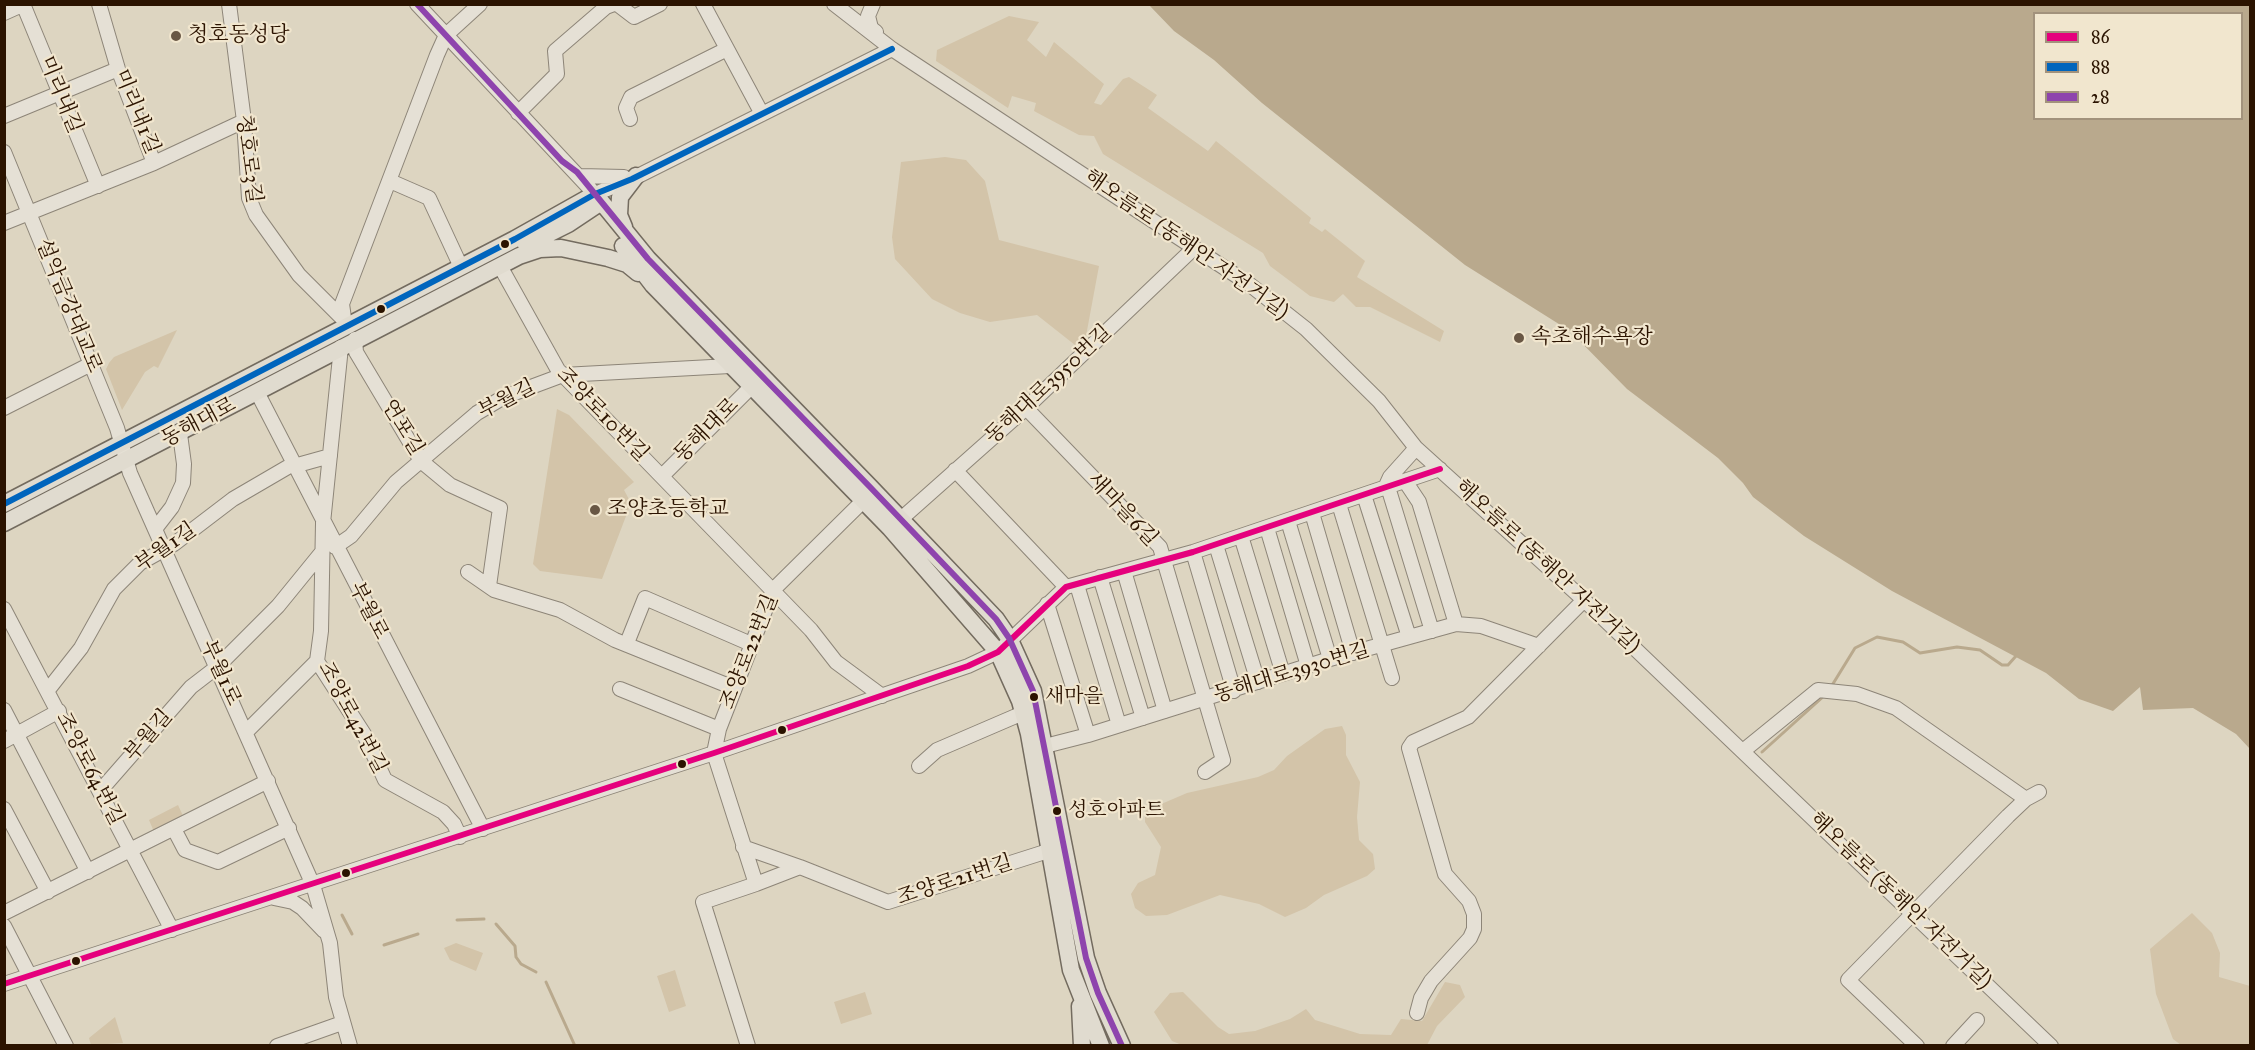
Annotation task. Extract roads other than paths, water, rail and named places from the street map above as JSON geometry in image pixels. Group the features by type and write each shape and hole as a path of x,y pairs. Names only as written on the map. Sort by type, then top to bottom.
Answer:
{"main road":[{"path":"628,236 618,209 624,189 631,178"},
{"name":"동해대로","path":"456,288 486,266 567,224 594,200"},
{"name":"동해대로","path":"594,200 868,495 998,652 1023,713 1069,963 1101,1046"},
{"name":"동해대로","path":"4,504 347,332 461,267 594,200"},
{"name":"동해대로","path":"594,200 653,285"},
{"name":"동해대로","path":"4,523 180,434 256,392 347,332 456,288 540,249 561,248 627,264 653,285 730,366 868,495 901,519 996,619 1009,638 1033,691 1086,958 1098,993 1122,1046"},
{"path":"1081,999 1082,1046"}],"street":[{"name":"미리내1길","path":"99,4 118,69 154,163 244,121"},
{"name":"청호로3길","path":"229,4 244,121 249,198 256,215 299,275 347,332"},
{"path":"417,4 576,173 631,178"},
{"path":"446,35 480,4"},
{"path":"518,113 557,74 555,51 606,7 616,4 634,17 660,4"},
{"path":"703,4 762,114"},
{"path":"834,4 892,49"},
{"path":"873,4 868,16 871,28 892,49"},
{"path":"4,13 24,5"},
{"name":"미리내길","path":"24,5 98,186"},
{"name":"조양로42번길","path":"446,35 342,304 347,332 323,523 329,549 317,661 364,734 386,780 443,812 454,824 460,837"},
{"path":"630,119 626,108 631,98 727,49"},
{"path":"576,173 573,177 594,200 631,178 892,49"},
{"name":"해오름로 (동해안 자전거길)","path":"892,49 1249,284 1306,329 1379,401 1416,448 1584,600 2051,1046"},
{"path":"4,116 118,69"},
{"name":"설악금강대교로","path":"4,152 91,364 126,461"},
{"path":"4,222 31,214 154,163"},
{"path":"390,181 429,198 461,267"},
{"name":"동해대로3950번길","path":"901,519 1026,408 1194,248"},
{"name":"조양로10번길","path":"500,266 549,358 563,375 773,590 811,630 836,662 882,696"},
{"name":"연포길","path":"347,332 421,461 450,485 500,508 489,586"},
{"path":"4,408 91,364"},
{"name":"부월길","path":"100,791 191,687 217,667 278,606 329,549 351,536 396,482 477,413 504,397 563,375 730,366"},
{"name":"동해대로","path":"662,476 752,386"},
{"path":"256,392 323,523"},
{"name":"새마을6길","path":"1026,408 1160,547 1223,760 1205,772"},
{"name":"부월1길","path":"156,529 167,515 183,483 184,464 180,434"},
{"path":"1416,448 1390,477 1386,488 1432,631"},
{"name":"부월1길","path":"48,690 81,648 114,589 140,563 164,547 174,544 233,499 293,465 330,456"},
{"name":"부월1로","path":"126,461 313,885 328,935 342,1023 350,1046"},
{"path":"4,984 460,837 968,666 998,652 1009,638 1047,604 1072,586 1216,545 1440,469"},
{"path":"955,471 1072,586 1119,725"},
{"path":"1405,481 1419,502 1456,624"},
{"name":"조양로22번길","path":"714,753 719,729 773,590 868,495"},
{"path":"1364,495 1409,637"},
{"path":"1339,504 1392,678"},
{"path":"1312,513 1353,653"},
{"path":"1288,521 1330,659"},
{"path":"1267,528 1308,666"},
{"path":"1241,536 1283,674"},
{"path":"1216,545 1258,682"},
{"name":"부월로","path":"329,549 483,829"},
{"path":"1193,552 1234,690"},
{"path":"468,572 489,586 560,610 615,640 734,688"},
{"path":"1124,572 1165,711"},
{"path":"1100,577 1143,718"},
{"path":"627,643 645,598 751,644"},
{"path":"1417,1013 1425,990 1470,938 1474,921 1469,901 1445,874 1408,748 1413,742 1468,717 1584,600"},
{"path":"1047,604 1088,735"},
{"name":"조양로64번길","path":"4,609 172,930"},
{"name":"동해대로3930번길","path":"1044,746 1205,700 1330,659 1456,624 1481,626 1539,646"},
{"path":"246,732 317,661"},
{"name":"조양로22번길","path":"620,689 719,729"},
{"path":"1743,751 1818,690 1857,694 1896,708 2026,799"},
{"path":"4,710 11,737 88,872"},
{"path":"11,737 59,711"},
{"path":"919,766 937,750 1023,713"},
{"path":"714,753 756,884"},
{"path":"4,913 268,781"},
{"path":"1917,1046 1848,980 2026,799 2039,792"},
{"path":"4,809 48,892"},
{"path":"174,829 185,850 218,862 289,828"},
{"name":"조양로21번길","path":"743,847 888,902 1048,851"},
{"path":"748,1046 703,902 800,867"},
{"path":"272,898 293,902 302,908 328,935"},
{"path":"4,926 32,976 66,1046"},
{"path":"1953,1046 1977,1020"},
{"path":"277,1046 342,1023"}],"waterway":[{"path":"1831,687 1855,648 1877,637 1903,642 1920,653 1957,647 1980,650 2002,665 2008,665 2016,656"},
{"path":"1762,752 1825,695"},
{"path":"342,915 352,934"},
{"path":"457,920 484,919"},
{"path":"496,924 515,946 516,957 521,964 536,972"},
{"path":"384,945 418,934"},
{"path":"546,982 575,1046"}],"place":[{"name":"청호동성당","path":"176,36"},
{"name":"속초해수욕장","path":"1519,338"},
{"name":"조양초등학교","path":"595,510"},
{"name":"새마을","path":"1034,697"},
{"name":"성호아파트","path":"1057,811"}]}
